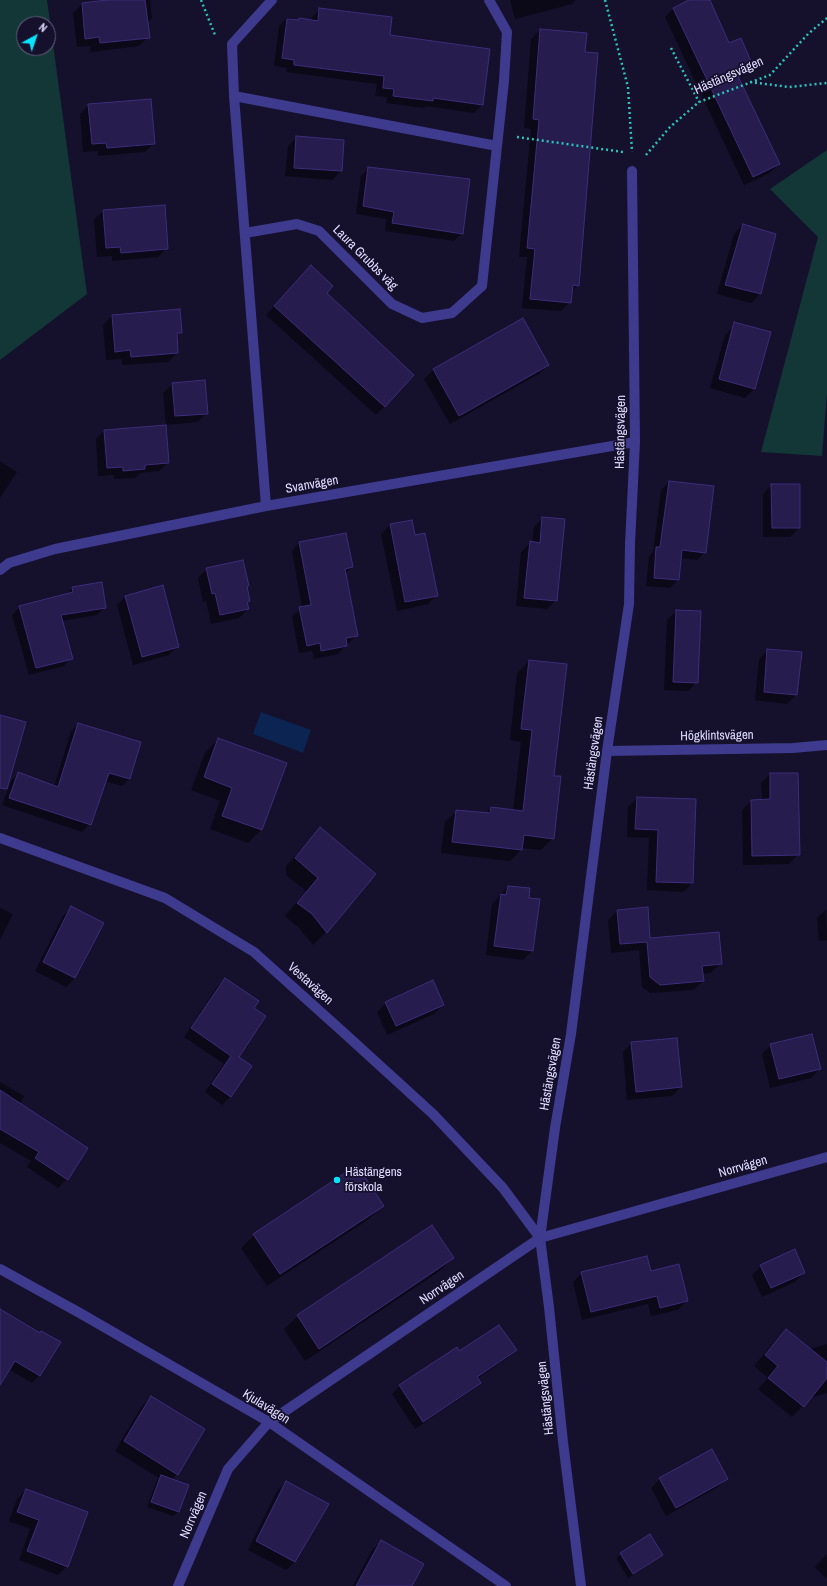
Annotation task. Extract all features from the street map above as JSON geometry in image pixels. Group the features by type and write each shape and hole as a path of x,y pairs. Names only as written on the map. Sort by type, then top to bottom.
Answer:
{"street":[{"path":"266,506 234,96 232,44 272,0"},
{"name":"Laura Grubbs väg","path":"245,233 297,224 319,231 392,304 422,318 452,313 482,286 504,81 507,32 490,0"},
{"path":"234,96 497,146"},
{"name":"Hästängsvägen","path":"581,1586 540,1238 555,1128 571,1034 606,751 629,604 630,544 635,442 632,171"},
{"name":"Svanvägen","path":"0,570 9,563 55,549 266,506 635,442"},
{"name":"Högklintsvägen","path":"606,751 793,748 827,745"},
{"name":"Vestavägen","path":"0,838 165,898 254,952 344,1032 432,1114 503,1188 540,1238"},
{"name":"Norrvägen","path":"178,1586 228,1469 269,1422 540,1238 827,1157"},
{"name":"Kjulavägen","path":"0,1269 269,1422 506,1586"}],"path":[{"path":"605,0 628,87 632,171"},
{"name":"Hästängsvägen","path":"632,171 670,127 699,102 770,75 808,34 827,18"},
{"path":"670,48 699,102"},
{"path":"749,82 789,87 827,83"},
{"path":"498,134 624,152"}],"green space":[{"path":"0,0 47,0 49,16 16,16 16,56 55,56 87,294 0,360"},
{"path":"827,150 827,393 822,456 761,452 818,237 770,189"}],"water":[{"path":"261,712 311,730 303,753 253,734"}],"building":[{"path":"107,0 145,0 150,38 100,43 99,37 85,39 82,3"},
{"path":"689,0 710,0 729,43 741,38 753,66 737,74 780,164 753,177 673,8"},
{"path":"319,8 392,17 390,35 490,49 483,105 433,98 433,101 393,96 394,89 383,88 384,76 294,65 294,60 282,58 287,19 299,20 299,18 318,21"},
{"path":"540,29 587,33 585,52 598,53 579,286 573,285 571,303 530,299 535,249 527,248 539,120 533,119"},
{"path":"151,99 155,144 107,148 106,143 92,144 88,104"},
{"path":"296,136 344,140 342,171 294,168"},
{"path":"368,167 470,179 463,234 392,223 394,212 363,206"},
{"path":"165,205 168,249 121,253 120,247 106,248 103,210"},
{"path":"743,224 776,234 761,294 725,285"},
{"path":"311,265 333,286 327,293 414,375 385,407 274,306"},
{"path":"180,309 182,333 177,333 178,353 131,357 130,350 115,352 112,315"},
{"path":"523,318 549,365 459,416 433,369"},
{"path":"734,322 771,332 755,389 719,379"},
{"path":"205,380 208,414 175,416 172,383"},
{"path":"166,425 169,463 145,465 145,469 123,471 123,467 107,468 104,430"},
{"path":"669,481 714,486 706,553 682,550 679,580 654,578 656,547 660,547"},
{"path":"771,484 800,484 800,528 772,528"},
{"path":"542,517 565,519 557,601 524,598 530,541 540,543"},
{"path":"412,520 415,535 425,533 438,596 405,602 390,524"},
{"path":"346,533 353,567 345,569 358,636 346,638 347,646 321,651 320,643 307,646 299,607 311,605 299,542"},
{"path":"243,560 249,586 247,586 250,601 247,602 249,609 220,615 215,593 212,594 206,568"},
{"path":"102,582 106,608 61,615 73,659 36,668 19,606 73,592 72,587"},
{"path":"163,585 179,647 142,657 125,596"},
{"path":"676,610 701,611 698,683 673,682"},
{"path":"767,649 802,652 797,695 764,692"},
{"path":"529,660 567,664 554,776 561,776 554,839 524,835 522,850 452,842 456,810 490,813 491,807 523,811 532,730 521,729"},
{"path":"0,715 26,722 7,789 0,788"},
{"path":"78,723 141,742 130,779 109,773 91,825 9,798 18,772 58,787"},
{"path":"218,738 287,763 262,830 222,816 232,788 204,777"},
{"path":"770,773 798,773 800,855 752,856 751,800 770,799"},
{"path":"637,797 696,799 693,883 656,882 658,830 635,829"},
{"path":"320,827 376,874 327,933 312,914 297,903 318,878 295,858"},
{"path":"508,886 530,888 529,898 540,899 533,951 494,946 501,894 506,895"},
{"path":"71,906 104,923 75,978 43,962"},
{"path":"648,907 650,938 719,932 722,964 702,966 704,981 660,985 650,977 647,942 620,944 617,910"},
{"path":"225,978 259,1001 254,1008 266,1016 239,1057 252,1066 231,1097 212,1084 231,1056 191,1028"},
{"path":"433,980 444,1005 396,1026 385,1002"},
{"path":"812,1034 821,1069 779,1079 770,1044"},
{"path":"677,1038 682,1087 636,1092 631,1042"},
{"path":"0,1090 88,1148 68,1180 35,1158 39,1152 0,1129"},
{"path":"357,1165 384,1206 280,1274 253,1234"},
{"path":"432,1225 454,1258 319,1349 297,1315"},
{"path":"795,1249 805,1273 771,1288 760,1265"},
{"path":"647,1256 651,1271 679,1264 688,1301 660,1308 657,1296 591,1312 581,1272"},
{"path":"0,1309 40,1333 41,1331 61,1342 40,1376 15,1361 0,1385"},
{"path":"499,1325 517,1350 477,1377 481,1383 423,1422 399,1385 457,1347 459,1351"},
{"path":"786,1329 827,1362 827,1378 804,1407 768,1378 778,1366 765,1355"},
{"path":"151,1396 205,1429 178,1475 124,1441"},
{"path":"712,1449 728,1479 676,1508 659,1478"},
{"path":"161,1475 189,1485 179,1512 151,1502"},
{"path":"286,1481 329,1504 295,1562 256,1541"},
{"path":"26,1489 88,1512 68,1567 27,1551 39,1520 17,1512"},
{"path":"650,1534 663,1555 633,1574 620,1553"},
{"path":"381,1540 424,1564 412,1586 356,1586"}],"place":[{"name":"Hästängens förskola","path":"337,1180"}]}
